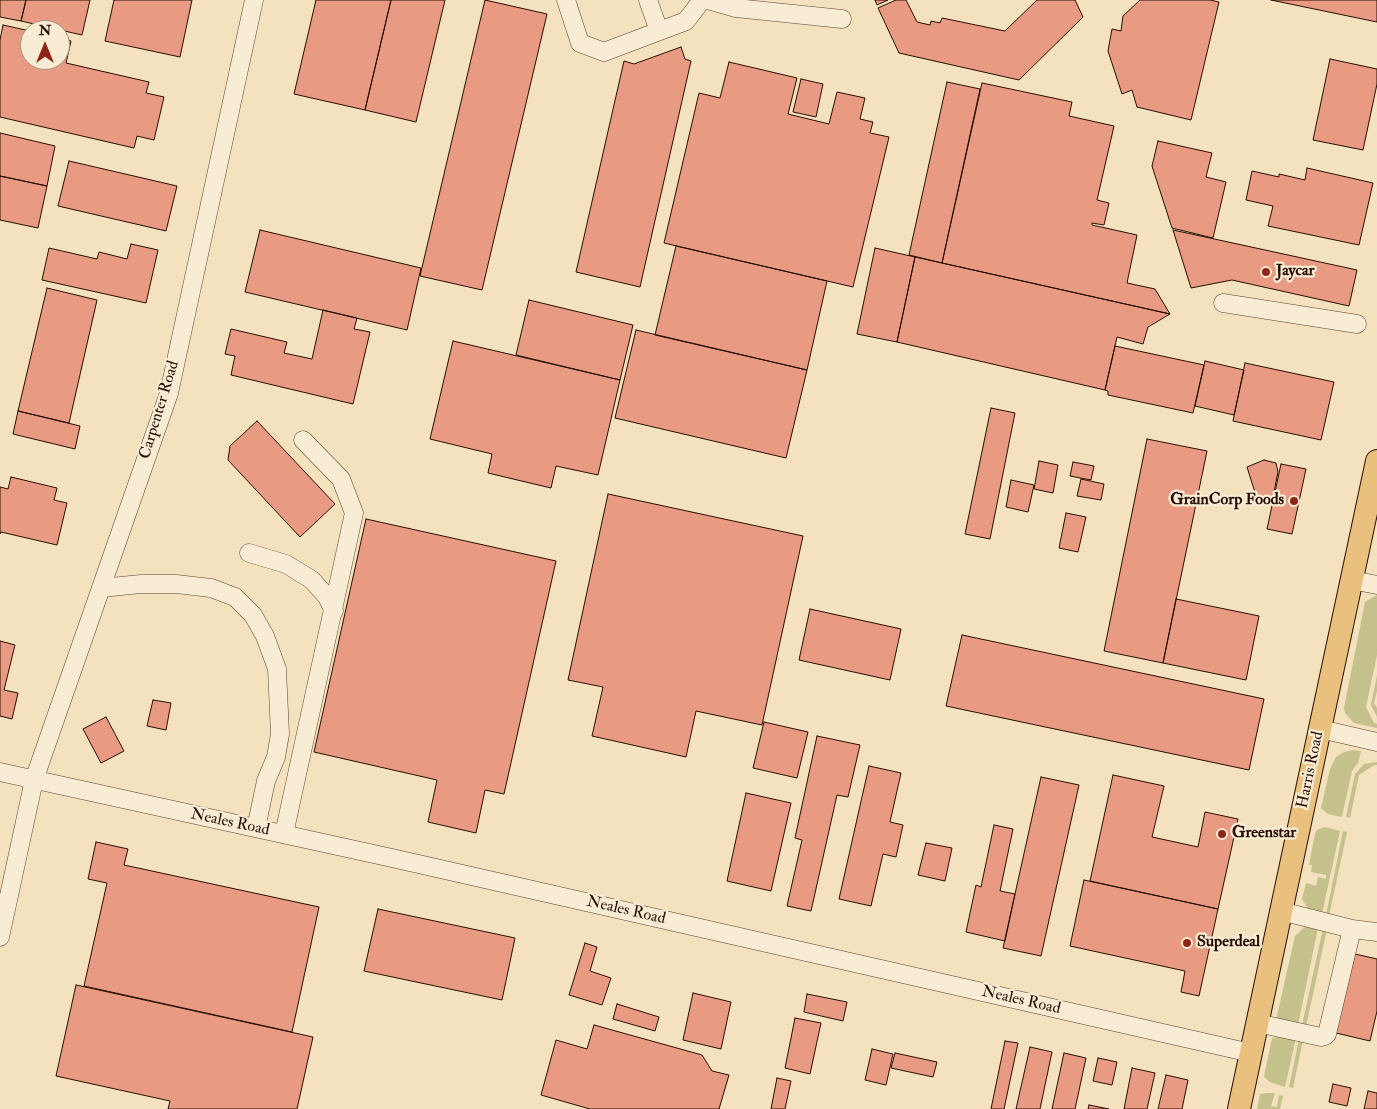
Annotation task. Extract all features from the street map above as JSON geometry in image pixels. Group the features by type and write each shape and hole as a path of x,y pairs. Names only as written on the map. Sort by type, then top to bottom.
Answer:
{"main road":[{"name":"Harris Road","path":"1239,1109 1377,460"}],"street":[{"name":"Carpenter Road","path":"0,936 34,780 168,393 254,0"},
{"path":"566,0 580,43 604,52 686,21 702,0"},
{"path":"648,0 659,31"},
{"path":"708,0 736,8 842,19"},
{"path":"1223,303 1357,324"},
{"path":"284,834 354,513 341,479 303,440"},
{"path":"249,553 286,564 312,580 327,597 334,611"},
{"path":"1351,580 1377,585"},
{"path":"101,588 141,584 176,584 211,588 235,597 253,615 265,636 277,669 280,734 276,757 266,781 256,828"},
{"path":"1320,729 1377,742"},
{"name":"Neales Road","path":"0,772 284,834 1251,1053"},
{"path":"1281,911 1352,929 1377,932"},
{"path":"1257,1023 1321,1037 1325,1036 1352,929"}],"shaded area":[{"path":"1377,595 1377,655 1366,707 1374,723 1377,724 1377,728 1354,723 1345,713 1344,708 1365,602"},
{"path":"1377,675 1377,691 1374,703 1377,708 1377,717 1371,705"},
{"path":"1361,751 1358,763 1352,771 1342,817 1328,814 1321,808 1330,769 1336,757 1344,752"},
{"path":"1377,762 1377,765 1359,775 1350,818 1346,817 1355,774 1364,764"},
{"path":"1325,827 1340,831 1322,914 1309,911 1302,899 1306,883 1316,886 1318,877 1326,879 1326,875 1311,872 1312,865 1309,865 1315,833 1317,830"},
{"path":"1343,831 1347,832 1329,916 1326,915"},
{"path":"1307,925 1318,928 1297,1030 1276,1020 1295,936"},
{"path":"1323,928 1327,929 1305,1031 1301,1030"},
{"path":"1285,1036 1296,1038 1285,1087 1270,1082 1264,1077 1272,1038"},
{"path":"1299,1039 1303,1040 1293,1088 1289,1087"},
{"path":"1275,1093 1271,1106 1277,1107 1279,1095 1283,1096 1280,1109 1257,1109 1260,1094"}],"building":[{"path":"0,0 26,0 20,21 0,17"},
{"path":"26,0 90,0 82,35 70,32 70,20 21,20"},
{"path":"114,0 192,0 180,57 105,41"},
{"path":"316,0 391,0 365,110 294,94"},
{"path":"391,0 445,0 416,122 365,110"},
{"path":"485,0 547,14 482,290 420,276"},
{"path":"875,0 888,0 877,5"},
{"path":"896,0 906,0 917,22 930,25 931,21 940,23 942,18 1005,31 1037,0 1075,0 1083,17 1019,80 899,53 878,8"},
{"path":"1140,0 1210,0 1219,2 1191,120 1137,107 1132,90 1122,94 1108,51 1112,29 1121,31 1123,16"},
{"path":"1271,0 1377,0 1377,22"},
{"path":"3,25 20,29 20,70 70,70 70,64 149,82 146,93 164,97 154,140 137,136 134,148 0,117 0,40"},
{"path":"681,47 685,59 691,61 640,287 576,272 624,61 634,64"},
{"path":"1330,59 1377,69 1377,84 1363,150 1313,140"},
{"path":"729,62 797,78 788,114 829,124 837,92 865,98 860,119 873,122 870,133 889,137 853,287 664,243 699,93 720,98"},
{"path":"801,79 823,84 816,117 793,112"},
{"path":"947,82 980,89 942,263 909,255"},
{"path":"982,83 1072,102 1069,116 1114,126 1097,200 1109,203 1104,225 1092,223 1092,225 1137,235 1127,283 1155,289 1170,314 942,263"},
{"path":"0,133 55,146 47,186 0,176"},
{"path":"1158,141 1212,153 1206,177 1226,182 1213,238 1172,228 1152,166"},
{"path":"69,161 177,186 166,231 58,206"},
{"path":"1307,168 1373,183 1359,245 1268,226 1273,206 1246,200 1252,171 1279,177 1279,174 1305,180"},
{"path":"0,176 47,186 38,228 0,220"},
{"path":"260,230 421,268 407,330 245,292"},
{"path":"1173,230 1357,270 1349,306 1232,280 1191,288"},
{"path":"131,244 158,250 146,303 42,280 49,248 97,259 99,252 127,259"},
{"path":"676,246 827,281 807,370 655,335"},
{"path":"875,248 915,257 897,342 857,334"},
{"path":"915,257 1170,314 1148,327 1143,344 1117,337 1105,390 897,342"},
{"path":"47,288 97,300 69,423 18,411"},
{"path":"529,300 633,325 620,380 516,355"},
{"path":"323,310 357,318 354,329 370,332 353,404 231,375 235,356 225,354 231,329 287,342 284,353 312,359"},
{"path":"636,330 807,370 786,458 615,418"},
{"path":"453,341 620,380 598,475 556,466 551,488 488,473 492,454 430,439"},
{"path":"1115,346 1204,365 1193,413 1108,395 1108,391 1105,390"},
{"path":"1205,361 1244,370 1234,415 1195,406"},
{"path":"1245,363 1334,382 1321,440 1233,421"},
{"path":"991,408 1015,413 990,539 965,534"},
{"path":"18,411 80,426 75,449 13,434"},
{"path":"257,421 335,504 300,537 228,460 230,446"},
{"path":"1147,439 1207,451 1163,663 1104,651"},
{"path":"1264,460 1276,463 1278,472 1273,497 1258,502 1247,467"},
{"path":"1039,461 1058,465 1053,493 1034,489"},
{"path":"1073,462 1094,466 1091,480 1070,476"},
{"path":"1281,464 1306,469 1292,534 1267,529"},
{"path":"11,477 57,488 54,500 67,503 57,545 1,532 0,534 0,487 8,489"},
{"path":"1081,479 1104,484 1101,500 1077,496"},
{"path":"1011,480 1034,485 1028,512 1006,507"},
{"path":"608,494 803,536 762,725 696,711 686,757 592,736 603,687 568,680"},
{"path":"1066,513 1086,517 1078,552 1059,548"},
{"path":"366,519 556,561 504,794 485,790 476,833 428,822 437,780 314,752"},
{"path":"1176,599 1259,616 1246,680 1163,663"},
{"path":"810,609 901,629 890,680 799,660"},
{"path":"962,635 1264,699 1249,770 946,706"},
{"path":"0,641 15,645 4,690 18,693 12,719 0,716"},
{"path":"153,700 171,703 166,730 147,726"},
{"path":"106,717 124,751 101,763 83,729"},
{"path":"764,722 808,732 797,778 753,768"},
{"path":"817,736 860,745 848,797 837,795 811,911 787,906 802,840 795,838"},
{"path":"869,766 901,773 890,822 903,825 896,857 883,854 871,906 839,899"},
{"path":"1113,775 1164,786 1152,837 1198,847 1205,812 1238,819 1218,909 1090,881"},
{"path":"1041,777 1079,785 1041,956 1003,948"},
{"path":"746,793 791,803 771,891 727,881"},
{"path":"994,825 1013,829 1000,891 1015,894 1005,941 966,932 976,885 981,887"},
{"path":"96,842 128,849 124,865 319,907 292,1032 84,986 107,883 88,879"},
{"path":"926,843 952,848 945,881 918,875"},
{"path":"1084,880 1218,909 1199,996 1181,992 1185,971 1070,946"},
{"path":"378,909 515,938 502,1000 364,971"},
{"path":"585,943 597,947 590,971 611,978 602,1005 569,995"},
{"path":"1355,954 1377,959 1377,1011 1370,1041 1336,1033"},
{"path":"76,985 313,1037 297,1109 168,1109 170,1101 56,1076"},
{"path":"693,993 731,1002 721,1049 683,1040"},
{"path":"807,994 847,1002 843,1021 804,1012"},
{"path":"617,1004 659,1017 655,1031 613,1019"},
{"path":"795,1018 821,1023 810,1074 785,1068"},
{"path":"594,1025 702,1055 712,1071 729,1075 719,1109 590,1109 541,1095 556,1040 587,1049"},
{"path":"1005,1041 1018,1043 1004,1109 991,1109"},
{"path":"1030,1047 1052,1052 1040,1109 1016,1109"},
{"path":"872,1049 893,1054 886,1085 865,1080"},
{"path":"895,1053 937,1062 933,1077 891,1068"},
{"path":"1064,1053 1086,1058 1075,1109 1052,1109"},
{"path":"1098,1058 1117,1062 1112,1085 1093,1081"},
{"path":"1132,1068 1155,1073 1147,1109 1124,1109"},
{"path":"1166,1075 1188,1080 1182,1109 1158,1109"},
{"path":"777,1078 791,1081 785,1109 771,1109"},
{"path":"1333,1084 1351,1088 1347,1106 1329,1102"},
{"path":"1368,1091 1377,1093 1377,1109 1364,1109"},
{"path":"1089,1105 1109,1109 1088,1109"}],"place":[{"name":"Jaycar","path":"1266,272"},
{"name":"GrainCorp Foods","path":"1294,501"},
{"name":"Greenstar","path":"1222,834"},
{"name":"Superdeal","path":"1187,943"}]}
